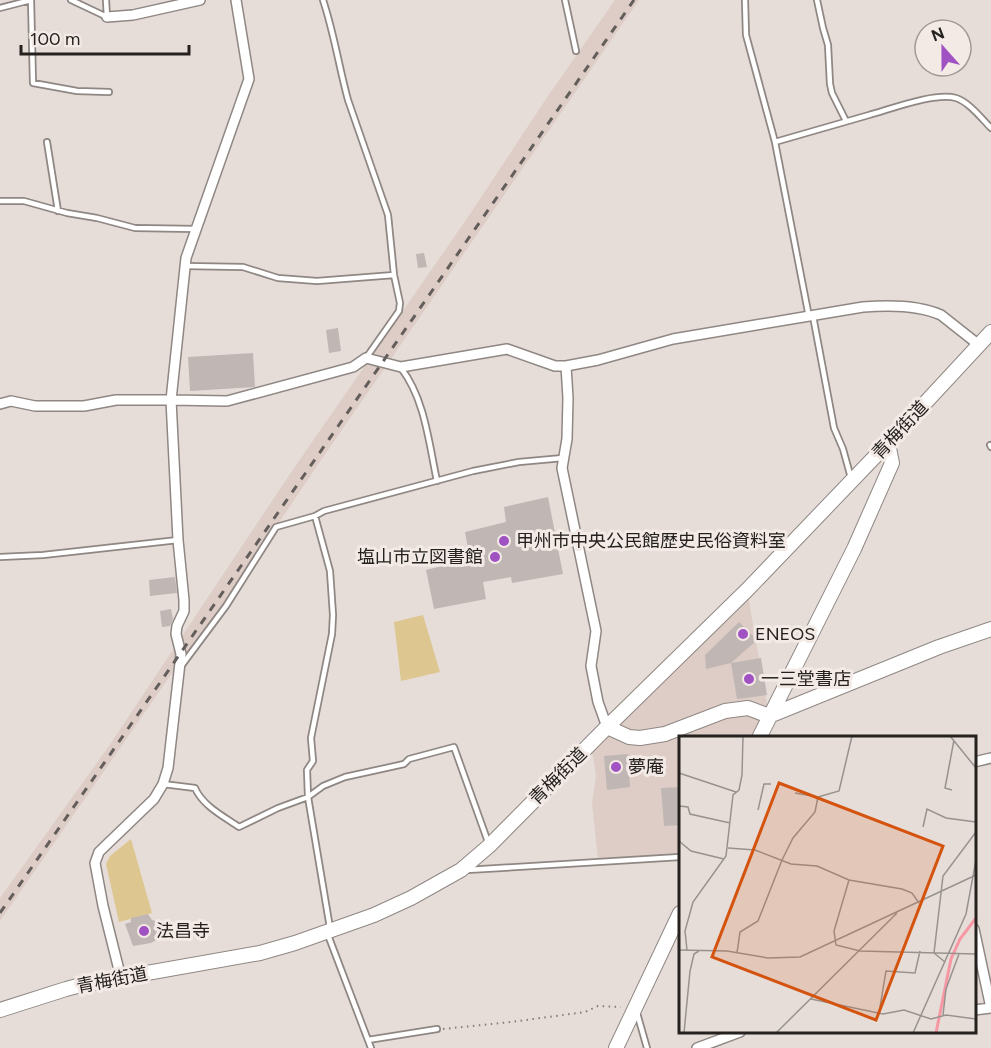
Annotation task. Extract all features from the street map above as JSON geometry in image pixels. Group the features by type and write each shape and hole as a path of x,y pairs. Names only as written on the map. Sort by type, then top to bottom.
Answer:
{"main road":[{"name":"青梅街道","path":"0,1010 66,989 260,953 329,932 374,915 411,898 461,870 489,846 747,590 991,332"},
{"path":"760,736 854,549 892,463 888,443"},
{"path":"607,727 629,737 640,738 665,735 725,711 748,708 769,716 939,647 991,629"},
{"path":"615,1048 679,917"}],"street":[{"path":"107,17 133,15 200,0"},
{"path":"121,978 95,863 99,852 154,799 163,784 168,768 180,654 176,634 184,600 178,540 171,399 186,258 249,79 236,0"},
{"path":"0,404 11,401 35,406 84,406 116,400 227,401 353,368 366,358 401,367 507,349 555,366 566,366 598,360 673,339 878,306 927,309 941,315 979,345"},
{"path":"566,366 567,439 562,468 596,631 591,666 598,702 607,727"},
{"path":"976,762 991,758"},
{"path":"976,934 991,1008 976,1010"},
{"path":"697,1048 737,1033"}],"lane":[{"path":"0,8 31,0 33,83 77,91 109,92"},
{"path":"70,0 107,17 106,0"},
{"path":"323,0 331,23 348,100 388,215 394,275 400,303 399,311 366,358"},
{"path":"565,0 576,51"},
{"path":"745,0 746,35 775,142 834,428 852,480"},
{"path":"817,0 828,45 832,93 846,121"},
{"path":"775,142 936,98 955,98 977,113 991,128"},
{"path":"47,142 58,211"},
{"path":"0,201 24,201 135,228 196,229"},
{"path":"185,266 243,267 278,278 317,281 394,275"},
{"path":"401,367 409,378 423,415 437,481"},
{"path":"179,669 226,606 276,527 315,516 324,511 473,471 519,462 563,458"},
{"path":"315,516 330,571 333,615 332,634 311,738 313,761 307,770 308,797 332,950 371,1048"},
{"path":"0,557 43,555 178,540"},
{"path":"163,784 195,788 199,797 211,808 239,827 278,808 308,797 323,786 345,777 404,764 409,759 454,747 489,846"},
{"path":"461,870 679,857"},
{"path":"635,1007 647,1048"},
{"path":"368,1040 437,1029"}],"path":[{"path":"437,1029 585,1012 598,1006 635,1007"}],"shaded area":[{"path":"615,0 639,0 319,463 226,606 170,676 0,921 0,898 109,746 292,471"},
{"path":"747,590 769,716 759,736 679,736 679,854 598,860 592,803 596,776 593,756 588,745"},
{"path":"423,615 440,672 401,681 394,622"},
{"path":"131,839 152,913 119,922 106,864 110,856"}],"building":[{"path":"424,253 427,267 418,268 416,254"},
{"path":"338,328 341,351 329,353 326,330"},
{"path":"253,353 255,387 190,391 188,357"},
{"path":"548,497 563,574 512,583 511,577 483,582 486,599 434,609 426,570 470,559 465,532 506,522 504,507"},
{"path":"175,577 177,593 150,596 149,580"},
{"path":"171,609 173,619 170,626 162,627 160,611"},
{"path":"739,622 757,640 731,663 706,669 705,655"},
{"name":"一三堂書店","path":"761,658 767,695 737,699 731,663"},
{"path":"628,754 630,787 607,790 604,756"},
{"path":"679,787 679,825 664,826 661,788"},
{"name":"法昌寺","path":"148,914 152,920 158,922 162,937 151,943 133,946 125,924 131,922 131,918"}],"railway":[{"path":"0,913 634,0"}],"place":[{"name":"甲州市中央公民館歴史民俗資料室","path":"504,541"},
{"name":"塩山市立図書館","path":"495,557"},
{"name":"ENEOS","path":"743,634"},
{"name":"一三堂書店","path":"749,679"},
{"name":"夢庵","path":"616,767"},
{"name":"法昌寺","path":"144,931"}]}
